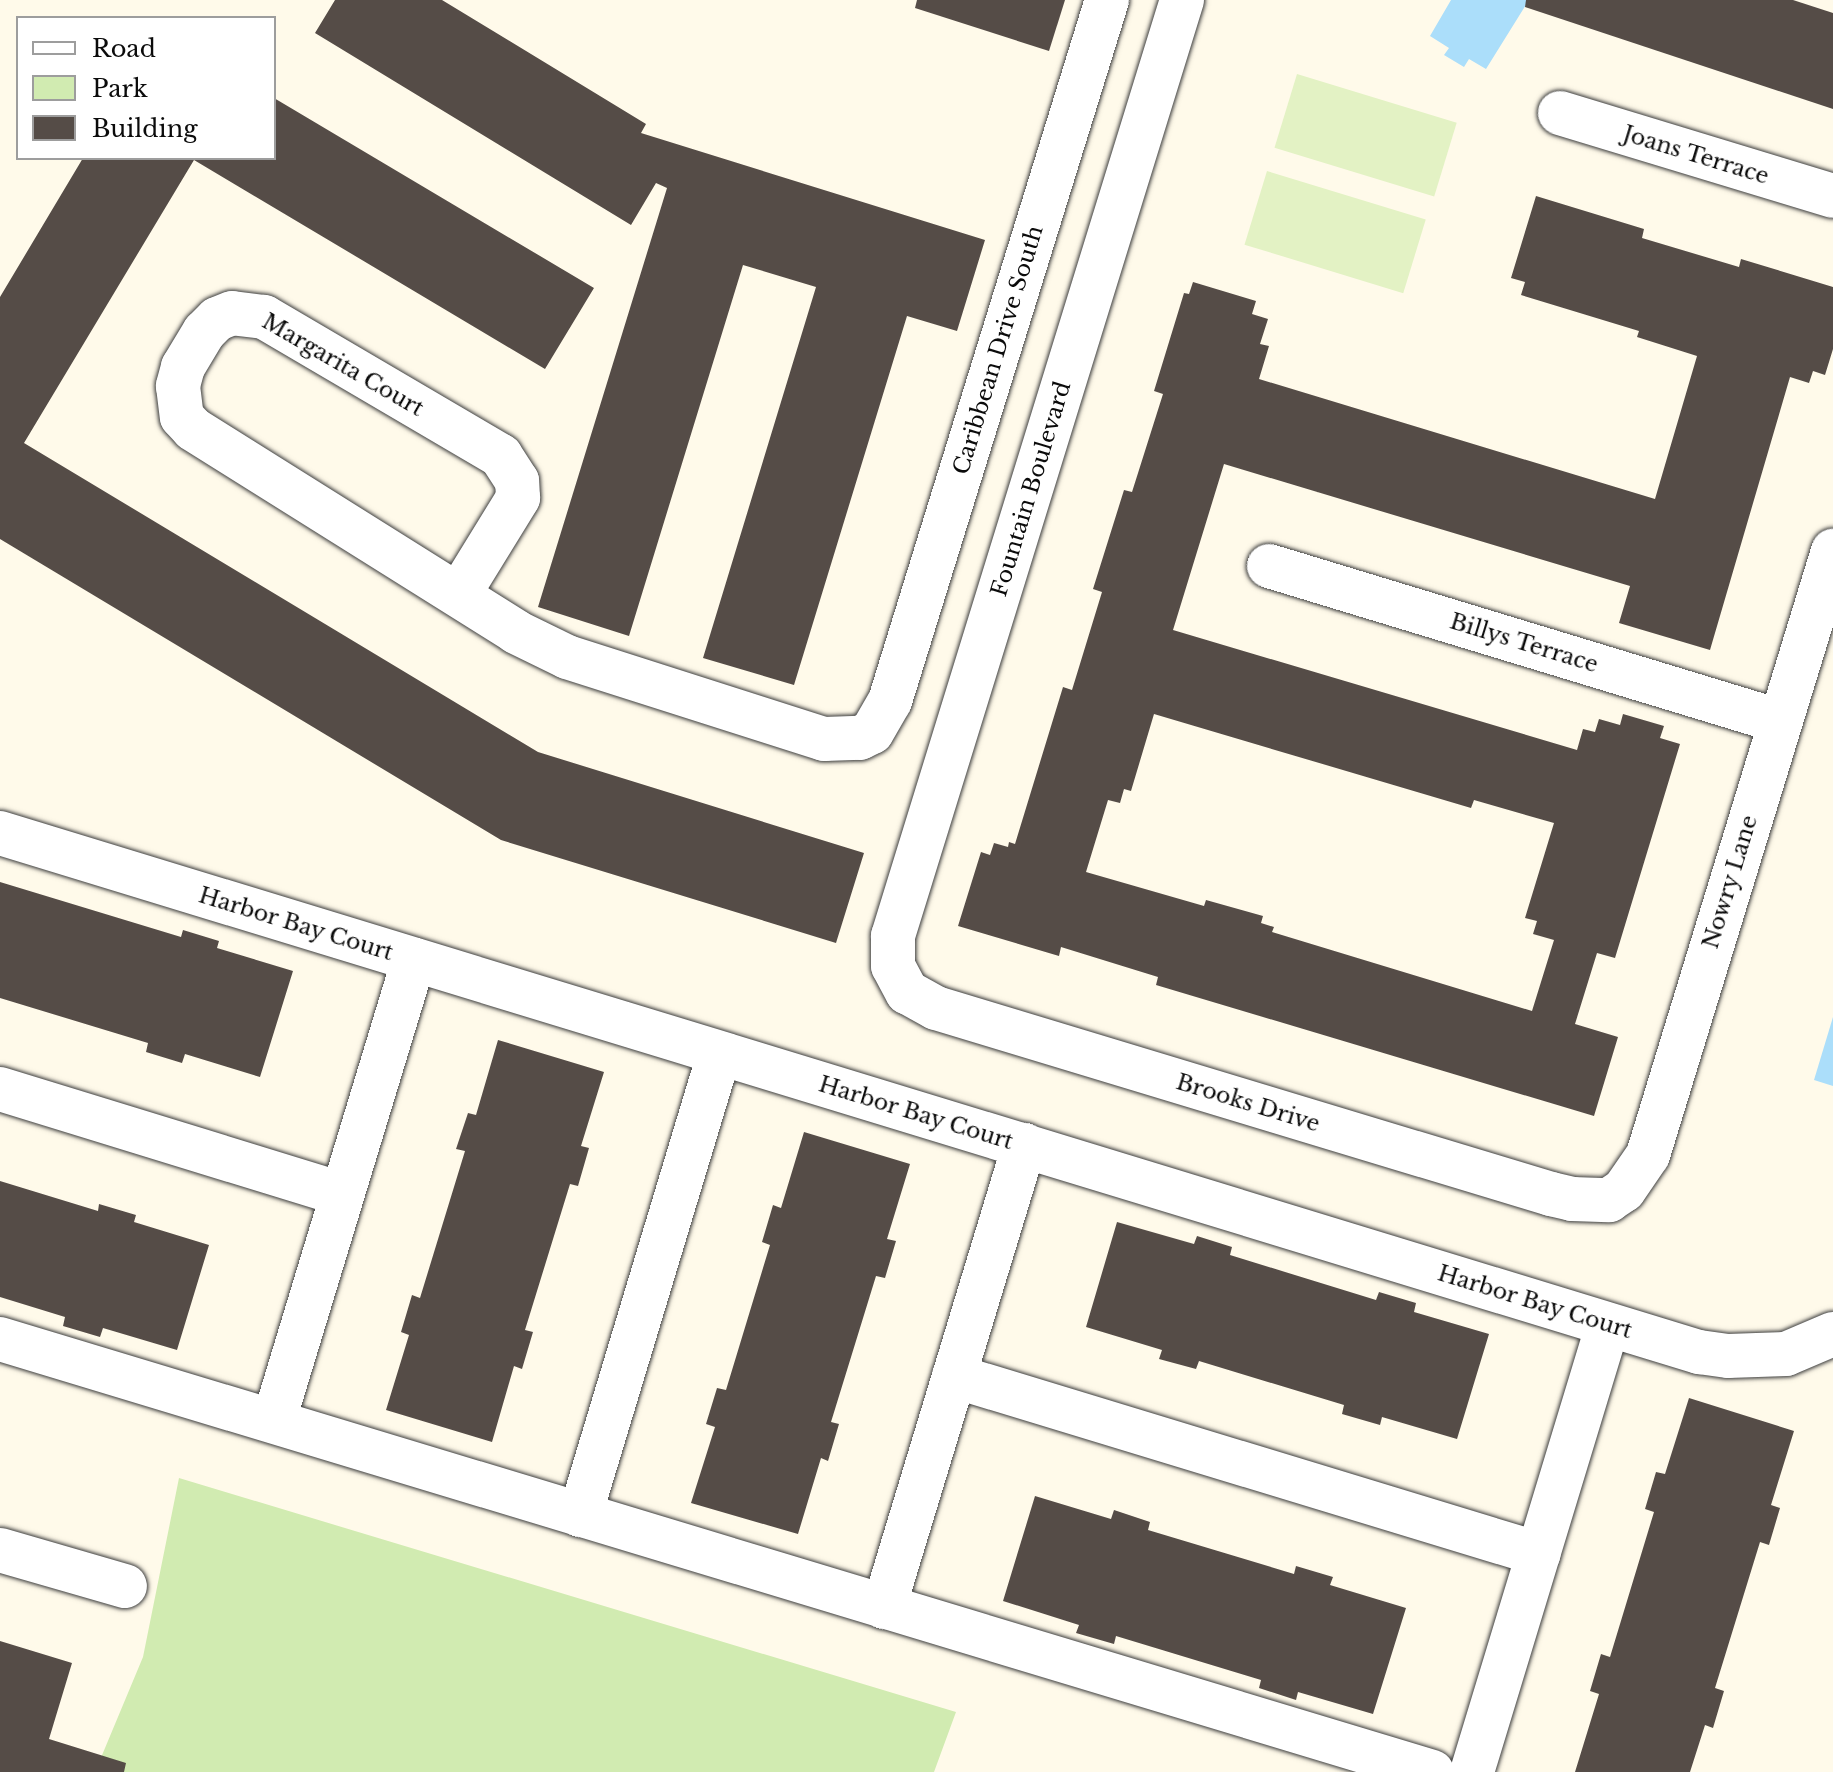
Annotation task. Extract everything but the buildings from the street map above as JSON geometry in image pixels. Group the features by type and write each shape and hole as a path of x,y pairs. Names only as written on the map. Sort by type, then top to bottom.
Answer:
{"lane":[{"name":"Caribbean Drive South","path":"890,701 1107,0"},
{"name":"Fountain Boulevard","path":"898,980 891,950 893,936 1182,0"},
{"name":"Joans Terrace","path":"1560,113 1833,196"},
{"name":"Margarita Court","path":"459,594 518,498 517,481 501,456 264,317 232,313 217,319 190,355 178,386 182,417 193,429 516,632 567,657 824,739 844,740 872,732 890,701"},
{"name":"Nowry Lane","path":"1609,1200 1624,1190 1648,1155 1833,551"},
{"name":"Billys Terrace","path":"1269,566 1779,721"},
{"name":"Harbor Bay Court","path":"0,833 1699,1352 1728,1356 1786,1354 1833,1334"},
{"path":"274,1420 414,960"},
{"name":"Brooks Drive","path":"898,980 921,1003 936,1008 1551,1194 1572,1199 1609,1200"},
{"path":"580,1515 719,1054"},
{"path":"0,1089 342,1194"},
{"path":"884,1607 1024,1145"},
{"path":"1472,1772 1608,1325"},
{"path":"0,1339 1432,1772"},
{"path":"954,1376 1539,1554"},
{"path":"0,1550 125,1586"}],"green space":[{"path":"1297,74 1457,123 1434,196 1274,148"},
{"path":"1267,171 1426,220 1403,293 1244,245"},
{"path":"179,1478 956,1712 934,1772 100,1772 100,1760 143,1657"}],"water":[{"path":"1451,0 1529,0 1486,69 1469,59 1464,67 1444,55 1449,48 1430,36"},
{"path":"1833,1017 1833,1086 1814,1080"}]}
